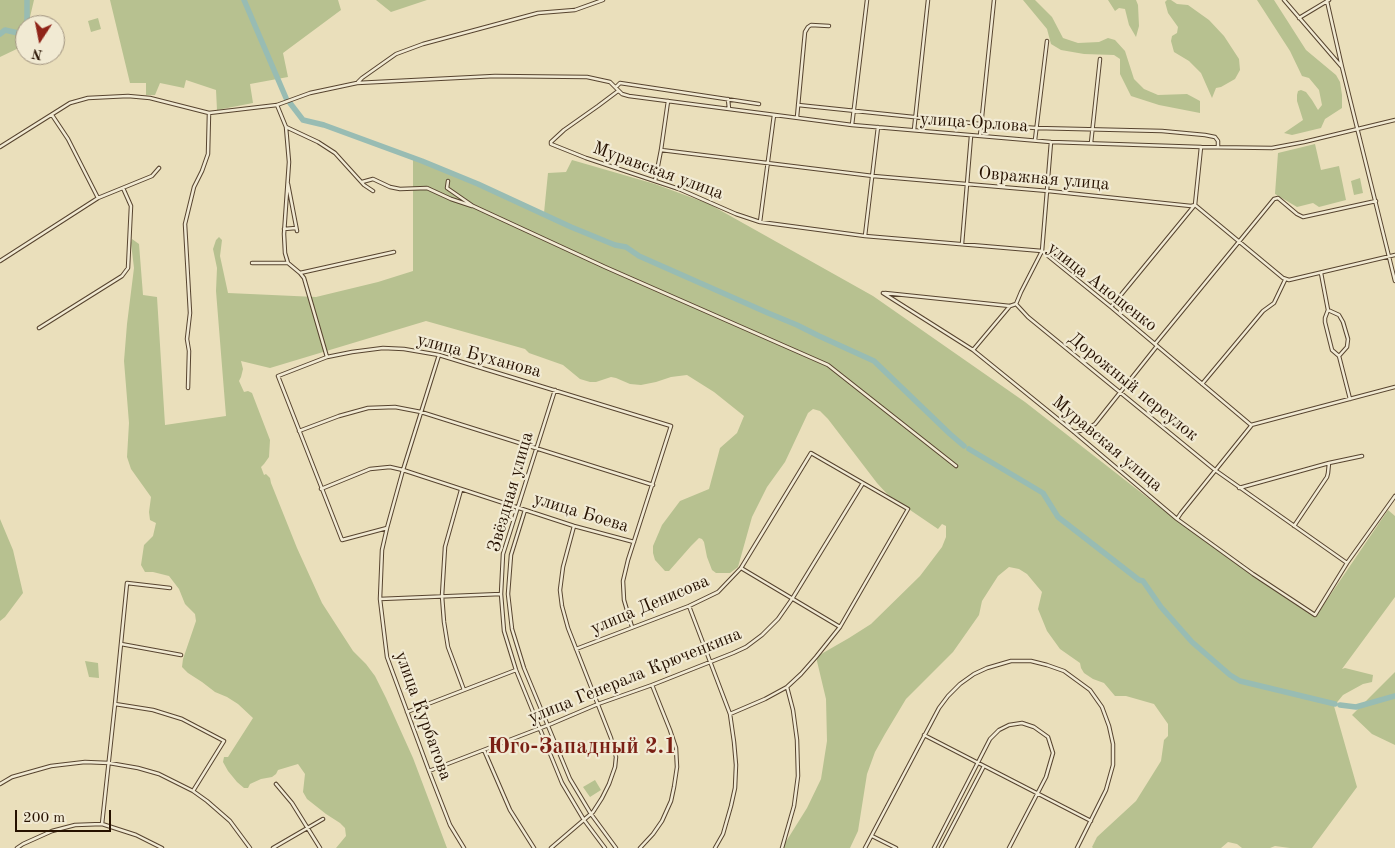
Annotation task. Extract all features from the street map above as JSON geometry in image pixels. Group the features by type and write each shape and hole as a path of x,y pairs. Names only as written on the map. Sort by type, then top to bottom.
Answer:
{"street":[{"path":"357,83 396,54 423,44 538,13 575,10 603,0"},
{"path":"852,124 866,0"},
{"path":"914,130 928,0"},
{"path":"980,136 994,0"},
{"path":"1284,0 1342,67"},
{"path":"1299,18 1328,1 1342,67 1395,281"},
{"path":"797,117 807,29 814,24 829,26"},
{"path":"1035,140 1047,41"},
{"path":"1091,143 1100,60"},
{"path":"0,148 70,103 88,98 128,96 150,98 209,113 277,105 310,93 357,83 495,76 587,77 610,82 618,91"},
{"path":"616,87 620,83 759,104"},
{"name":"улица Орлова","path":"618,91 629,96 774,115 878,127 1051,142 1272,148 1289,146 1395,120"},
{"name":"Муравская улица","path":"618,91 564,130 550,144 679,189 736,214 760,222"},
{"path":"728,99 729,109"},
{"path":"655,181 668,101"},
{"path":"277,105 286,128 289,162 284,229 285,253 288,263 304,278 327,357"},
{"name":"улица Орлова","path":"798,105 854,112 1036,128 1205,134 1215,136 1218,141 1218,148"},
{"path":"188,388 189,351 187,339 190,314 185,224 194,186 208,154 209,113"},
{"path":"52,115 68,140 98,198"},
{"path":"760,222 774,115"},
{"path":"865,236 878,127"},
{"path":"286,128 318,142 335,153 373,191"},
{"path":"962,244 971,136"},
{"path":"973,350 1010,306 1016,304 1042,251 1051,142"},
{"path":"1111,307 1195,205 1201,147"},
{"name":"Овражная улица","path":"661,150 873,176 1195,205"},
{"path":"0,262 98,198 152,176 159,168"},
{"path":"362,182 373,179 390,187 400,189 427,188 451,200 473,206 605,268 828,364 956,466"},
{"path":"284,229 297,229 288,180"},
{"path":"448,181 448,188 473,206"},
{"path":"39,328 126,272 128,268 131,206 123,188"},
{"path":"1074,432 1084,430 1095,424 1274,199 1278,198 1303,217 1376,201"},
{"path":"1195,205 1285,280 1395,255"},
{"name":"улица Анощенко","path":"760,222 865,236 1042,251 1251,425"},
{"path":"300,273 394,252"},
{"path":"252,263 288,263"},
{"path":"1321,273 1328,310 1325,322 1330,345 1332,350 1339,356 1350,399"},
{"path":"1202,384 1263,312 1274,303 1285,280"},
{"name":"Муравская улица","path":"1010,306 883,293 973,350 1177,519 1253,574 1315,615 1347,564"},
{"name":"Дорожный переулок","path":"1016,304 1028,317 1215,470 1347,564"},
{"path":"1328,310 1339,315 1348,340 1347,347 1339,356"},
{"name":"улица Буханова","path":"299,431 278,376 327,357 383,348 404,349 439,356 671,426 653,485"},
{"name":"улица Курбатова","path":"439,356 386,528 382,550 380,599 386,657 450,824 464,848"},
{"path":"1177,519 1251,425 1395,387"},
{"name":"Звёздная улица","path":"555,390 503,554 501,594 504,631 516,670 562,783 584,820 605,848"},
{"path":"386,528 342,540 299,431 339,416 368,408 395,407 421,412 653,485 623,581 624,600 632,627"},
{"name":"улица Денисова","path":"576,649 688,606 718,592 741,568 812,453 863,483"},
{"path":"1238,488 1362,456"},
{"path":"1294,526 1326,477 1329,463"},
{"name":"улица Боева","path":"321,489 370,469 390,468 403,470 574,526 634,542"},
{"path":"730,714 787,687 801,674 840,627 908,509 863,483"},
{"name":"улица Генерала Крюченкина","path":"429,771 746,647 762,635 778,619 863,483"},
{"path":"462,489 444,547 442,596 448,647 464,690"},
{"path":"1347,564 1395,496"},
{"name":"Звёздная улица","path":"525,510 512,555 508,598 512,629 524,668 570,779 591,814 616,848"},
{"path":"551,848 591,814 606,791 615,767 616,757 611,738 568,628 560,590 563,567 574,526"},
{"path":"741,568 840,627"},
{"path":"102,824 116,704 127,583 170,588"},
{"path":"380,599 501,594"},
{"path":"688,606 730,714 734,742 735,788 722,834 715,848"},
{"path":"121,644 181,655"},
{"path":"866,848 924,735 948,696 960,684 987,668 1011,661 1031,661 1064,671 1090,690 1102,707 1109,726 1113,744 1113,765 1106,790 1077,848"},
{"path":"407,712 516,670"},
{"path":"640,848 662,821 671,800 677,767 676,748 652,685"},
{"path":"782,848 794,806 798,776 796,732 787,687"},
{"path":"116,704 152,710 182,719 224,740 193,791"},
{"path":"934,848 990,740 999,730 1009,725 1022,723 1034,727 1048,737 1053,753 1046,777 1009,848"},
{"path":"924,735 1091,821"},
{"path":"484,749 510,810 534,848"},
{"path":"0,784 12,777 51,766 84,762 109,763 138,768 159,774 193,791 230,821 250,848"},
{"path":"941,848 984,766"},
{"path":"276,784 292,803 320,848"},
{"path":"273,848 323,819"},
{"path":"17,848 52,831 75,826 102,824 136,835 162,848"},
{"path":"872,836 896,848"}],"green space":[{"path":"0,0 34,0 30,15 15,15 15,50 0,57"},
{"path":"110,0 338,0 341,10 283,53 288,77 250,84 253,103 217,110 216,90 186,80 184,88 160,83 155,95 146,95 146,83 130,83"},
{"path":"376,0 427,0 391,12"},
{"path":"1023,0 1035,0 1052,17 1063,38 1078,43 1099,42 1108,38 1115,40 1125,51 1134,79 1144,89 1158,95 1187,94 1200,101 1200,113 1159,105 1131,96 1120,74 1120,59 1114,55 1084,54 1061,50 1051,44 1047,29"},
{"path":"1108,0 1136,0 1139,26 1136,37 1129,25 1125,9 1119,8 1115,11"},
{"path":"1167,0 1177,4 1188,5 1209,20 1224,36 1239,59 1240,70 1235,79 1216,88 1212,98 1201,73 1189,61 1174,52 1171,41 1172,36 1177,33 1178,27 1168,13 1165,2"},
{"path":"1257,0 1274,0 1306,50 1336,75 1340,82 1342,108 1325,119 1321,128 1292,135 1284,133 1303,120 1297,101 1298,91 1306,92 1318,110 1322,105 1319,90 1309,78 1302,76 1290,51"},
{"path":"98,18 101,29 91,32 88,21"},
{"path":"1315,144 1321,170 1339,166 1346,200 1319,207 1313,203 1297,207 1275,194 1278,153"},
{"path":"413,158 544,213 548,173 566,172 572,160 655,184 709,204 873,296 1025,402 1157,505 1312,615 1318,613 1388,510 1395,516 1395,597 1342,669 1345,668 1373,675 1372,682 1363,684 1343,695 1334,706 1357,787 1312,848 1275,846 1270,848 1242,848 1237,844 1228,842 1221,848 1093,848 1097,837 1136,801 1161,761 1164,740 1168,736 1168,724 1154,704 1126,696 1115,696 1104,683 1084,673 1080,663 1060,649 1047,631 1038,609 1042,592 1027,574 1019,569 1009,567 998,576 982,601 979,615 953,652 906,699 885,734 875,752 867,774 858,831 850,848 782,848 807,808 821,779 827,741 826,699 816,657 871,624 920,576 942,547 946,537 946,526 942,524 938,529 888,495 828,419 820,411 813,409 808,413 785,462 767,487 752,517 738,567 730,573 716,573 712,570 704,542 699,538 669,571 665,571 655,560 653,553 653,546 662,525 680,501 709,489 720,448 737,433 744,416 714,392 687,375 641,385 630,384 611,377 590,382 580,379 563,365 529,353 525,349 426,321 270,368 241,361 243,369 239,381 244,392 252,393 270,440 269,457 261,467 264,475 266,474 270,478 297,548 322,603 353,651 375,676 386,698 413,758 447,848 336,848 346,836 345,828 307,799 303,792 305,774 298,764 278,770 272,777 261,779 250,784 248,788 244,788 228,771 223,762 224,757 228,757 253,718 238,704 215,692 182,667 196,621 195,614 185,604 179,589 169,576 145,572 141,565 144,545 153,536 156,523 150,520 151,497 131,469 127,457 129,423 124,361 134,268 132,239 139,244 143,295 157,297 165,425 226,416 216,291 217,268 213,249 216,240 219,237 222,240 220,256 228,293 316,297 378,282 413,271"},
{"path":"1360,178 1363,193 1354,195 1351,181"},
{"path":"0,519 13,550 23,593 0,621"},
{"path":"85,661 98,663 99,678 89,677"},
{"path":"1395,672 1395,745 1372,734 1352,715"},
{"path":"595,780 601,790 590,797 583,787"}],"waterway":[{"path":"27,0 27,15"},
{"path":"244,0 286,98"},
{"path":"0,34 5,30 15,32"},
{"path":"290,103 303,120 324,125 478,184 571,227 615,245 626,247 639,256 874,361 964,446"},
{"path":"969,449 1043,493 1058,517 1139,580 1143,581 1161,607 1192,642 1230,675 1240,681 1335,704"},
{"path":"1340,705 1356,707 1395,696"}],"district":[{"name":"Юго-Западный 2.1","path":"582,747"}]}
